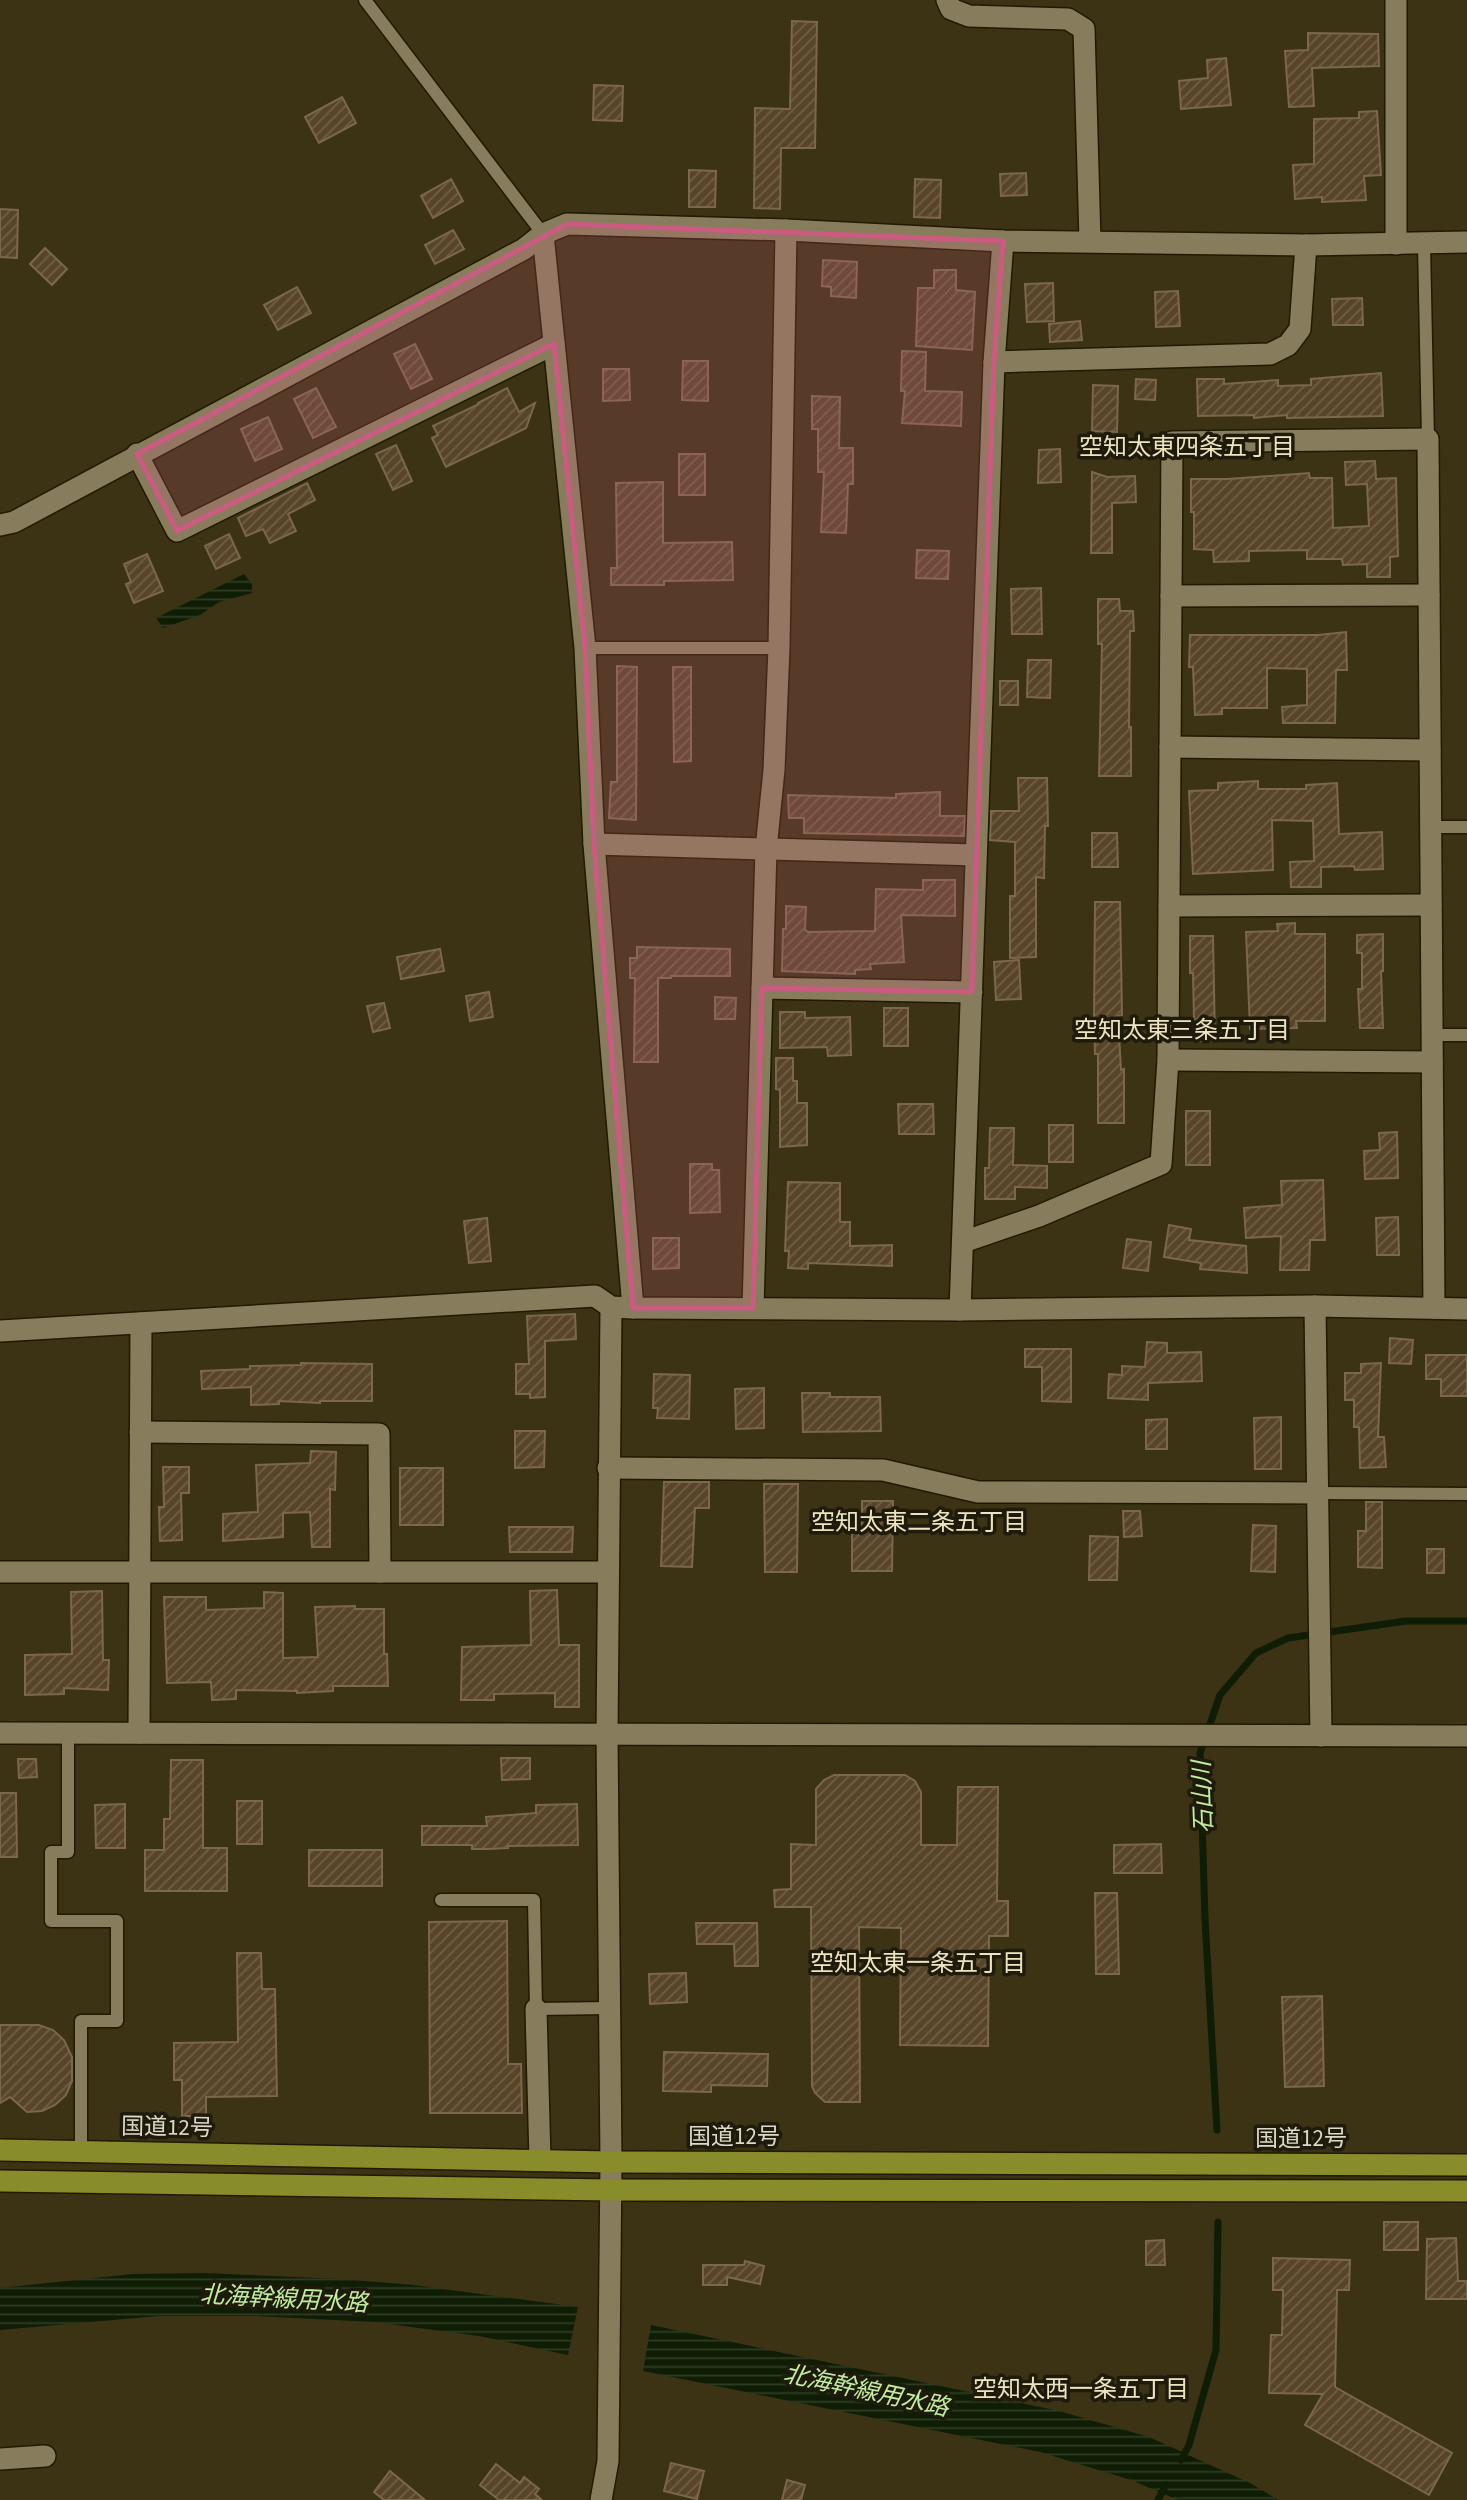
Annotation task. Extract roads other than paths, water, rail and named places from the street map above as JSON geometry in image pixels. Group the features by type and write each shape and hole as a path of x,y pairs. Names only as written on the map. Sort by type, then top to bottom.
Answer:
{"highway":[{"name":"国道12号","path":"0,2150 611,2162 1467,2165"},
{"path":"0,2181 611,2190 1467,2190"}],"street":[{"path":"947,0 951,9 969,16 1068,19 1084,29 1090,241"},
{"path":"1396,0 1396,244"},
{"path":"0,525 14,522 524,249 542,234 567,224 786,230 1003,241 1306,245 1467,242"},
{"path":"753,1308 766,849 774,771 779,648 786,230"},
{"path":"542,234 585,648 594,844 633,1308"},
{"path":"960,1310 994,362 1003,241"},
{"path":"994,362 1270,354 1288,345 1300,330 1306,245"},
{"path":"137,454 177,531 554,344"},
{"path":"963,1241 1039,1216 1160,1164 1168,1060 1172,442 1427,439 1434,1308"},
{"path":"1171,596 1429,595"},
{"path":"1170,747 1430,750"},
{"path":"594,844 976,855"},
{"path":"1169,906 1431,905"},
{"path":"762,988 972,992"},
{"path":"1168,1060 1432,1062"},
{"path":"0,1331 595,1296 611,1307 633,1308 960,1310 1315,1306 1467,1309"},
{"path":"1315,1306 1321,1736"},
{"path":"601,2500 608,2461 611,2190 607,1572 611,1307"},
{"path":"139,1733 141,1323"},
{"path":"141,1432 379,1434 380,1572"},
{"path":"608,1468 883,1471 978,1492 1319,1493"},
{"path":"0,1572 607,1572"},
{"path":"0,1733 1467,1736"},
{"path":"536,2009 540,2160"},
{"path":"0,2459 45,2456"}],"lane":[{"path":"365,0 542,234"},
{"path":"1424,244 1427,439"},
{"path":"585,648 779,648"},
{"path":"1431,827 1467,827"},
{"path":"1432,1035 1467,1035"},
{"path":"1319,1493 1467,1494"},
{"path":"68,1733 68,1852 51,1852 51,1921 117,1921 117,2021 81,2021 81,2151"},
{"path":"440,1900 534,1900 536,2009 610,2008"}],"water":[{"path":"244,574 252,584 252,593 219,602 200,615 163,628 156,618"},
{"name":"北海幹線用水路","path":"204,2273 414,2285 578,2307 568,2355 479,2336 374,2322 255,2316 159,2316 0,2330 0,2288 133,2274"},
{"name":"北海幹線用水路","path":"651,2325 1059,2411 1149,2437 1252,2484 1278,2500 1178,2500 1131,2480 1040,2452 643,2371"}],"waterway":[{"name":"石山川","path":"1217,2130 1205,1919 1200,1753 1220,1695 1256,1653 1288,1638 1406,1621 1467,1621"},
{"name":"石山川","path":"1181,2460 1189,2445 1216,2350 1218,2222"},
{"name":"石山川","path":"1158,2500 1166,2485"}],"district":[{"name":"空知太東四条五丁目","path":"1187,447"},
{"name":"空知太東三条五丁目","path":"1182,1030"},
{"name":"空知太東二条五丁目","path":"919,1522"},
{"name":"空知太東一条五丁目","path":"918,1963"},
{"name":"空知太西一条五丁目","path":"1081,2389"}]}
